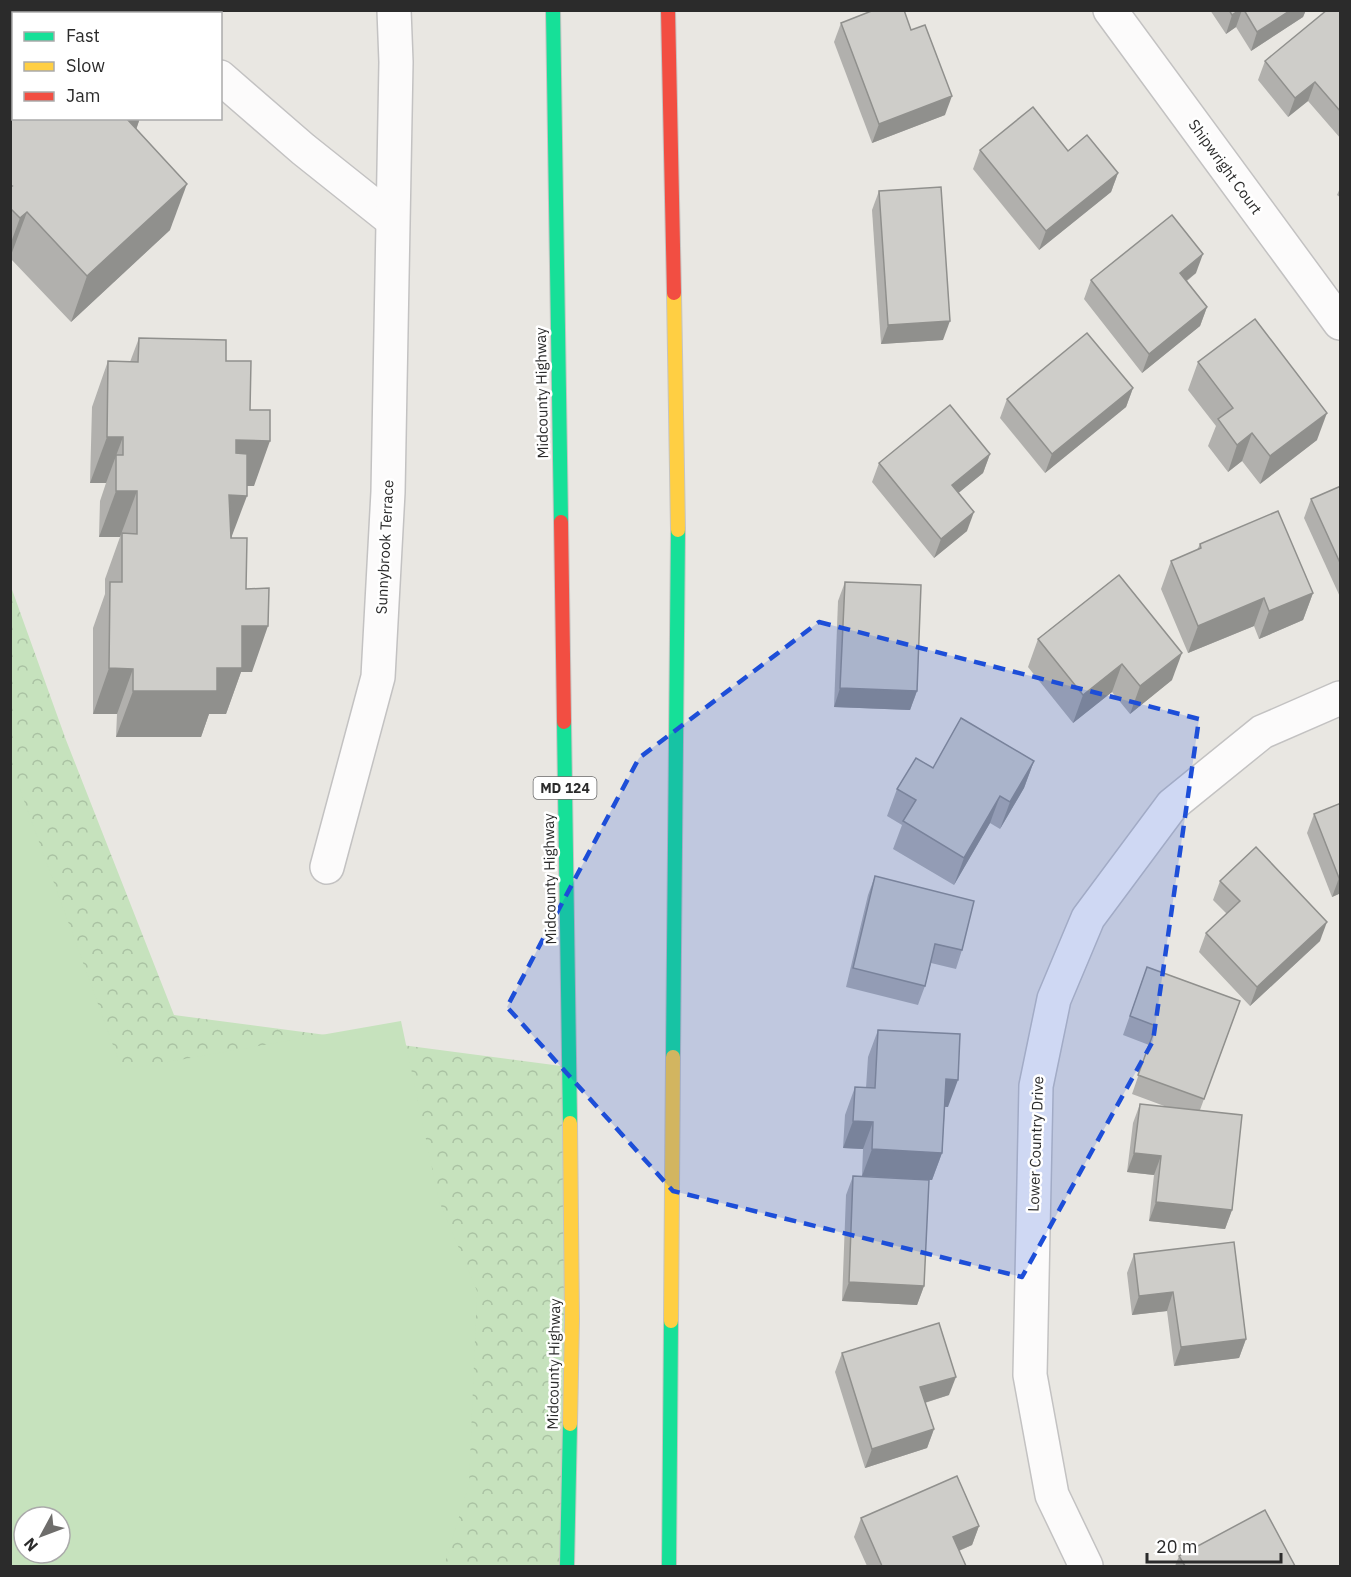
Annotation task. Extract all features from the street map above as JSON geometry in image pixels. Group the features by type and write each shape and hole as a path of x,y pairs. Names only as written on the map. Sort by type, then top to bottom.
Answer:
{"main road":[{"name":"Midcounty Highway","path":"553,10 570,1067 572,1319 567,1566"},
{"path":"668,10 678,491 669,1566"}],"street":[{"name":"Sunnybrook Terrace","path":"327,867 378,677 388,492 396,63 394,10"},
{"name":"Shipwright Court","path":"1110,10 1341,323"},
{"path":"222,79 303,149 392,220"},
{"name":"Lower Country Drive","path":"1086,1566 1052,1495 1030,1375 1036,1086 1054,999 1088,918 1172,805 1262,732 1341,698"}],"highlighted area":[{"path":"819,622 1199,719 1153,1041 1022,1277 673,1191 507,1007 639,758"}],"green space":[{"path":"10,584 66,740 174,1015 569,1067 567,1566 11,1566"},
{"path":"10,762 122,1070 401,1021 439,1201 477,1291 469,1484 444,1566 11,1566"}],"building":[{"path":"10,10 29,10 30,12 12,12 12,120 128,120 187,184 87,276 27,212 20,218 10,208 10,187 12,186 10,185"},
{"path":"874,10 904,10 911,30 925,25 952,96 879,124 841,23"},
{"path":"1229,10 1240,10 1232,15"},
{"path":"1244,10 1291,10 1257,32"},
{"path":"1327,10 1341,10 1341,112 1315,82 1295,98 1265,61"},
{"path":"1033,107 1068,151 1087,135 1118,173 1046,231 980,150"},
{"path":"941,187 950,321 888,325 879,191"},
{"path":"1172,215 1203,254 1180,273 1207,307 1149,354 1091,280"},
{"path":"1255,319 1327,413 1270,456 1252,433 1237,445 1218,419 1233,408 1198,362"},
{"path":"1087,333 1133,388 1052,454 1007,399"},
{"path":"139,338 226,340 226,361 251,361 250,410 270,410 270,441 236,440 236,453 247,454 247,496 229,495 231,538 247,538 246,589 269,588 268,626 242,626 242,668 217,668 217,691 133,691 133,669 109,668 110,582 122,582 122,533 137,534 137,491 116,491 116,455 123,455 123,437 107,437 108,361 138,362"},
{"path":"950,405 990,454 952,485 974,512 941,539 879,463"},
{"path":"1341,486 1341,565 1311,499"},
{"path":"1278,511 1313,593 1269,611 1264,598 1198,626 1171,561 1201,548 1200,544"},
{"path":"1119,575 1182,653 1140,686 1122,664 1083,695 1038,639"},
{"path":"845,582 921,585 917,691 840,688"},
{"path":"961,718 1034,761 1010,802 1000,796 964,858 903,821 916,800 897,789 916,758 933,768"},
{"path":"1341,803 1341,877 1339,878 1314,814"},
{"path":"1256,847 1327,922 1257,987 1206,933 1240,901 1220,881"},
{"path":"875,876 974,901 962,950 935,944 925,986 853,968"},
{"path":"1147,967 1240,1001 1204,1099 1138,1075 1156,1026 1130,1016"},
{"path":"878,1030 960,1034 958,1080 946,1079 942,1153 872,1149 873,1122 853,1121 855,1087 875,1088"},
{"path":"1140,1104 1242,1115 1232,1210 1156,1202 1161,1156 1134,1153"},
{"path":"853,1176 929,1180 924,1286 849,1282"},
{"path":"1234,1242 1246,1339 1181,1347 1173,1292 1139,1296 1134,1254"},
{"path":"939,1323 956,1377 920,1387 934,1429 872,1449 842,1353"},
{"path":"957,1476 979,1526 953,1537 966,1566 882,1566 861,1518"},
{"path":"1265,1510 1295,1566 1185,1566 1179,1556"}],"traffic: fast":[{"path":"553,10 561,522"},
{"path":"673,1057 678,530"},
{"path":"564,722 570,1123"},
{"path":"669,1566 671,1321"},
{"path":"567,1566 570,1424"}],"traffic: slow":[{"path":"674,293 678,530"},
{"path":"671,1321 673,1057"},
{"path":"570,1123 572,1319 570,1424"}],"traffic: jam":[{"path":"668,10 674,293"},
{"path":"561,522 564,722"}]}
